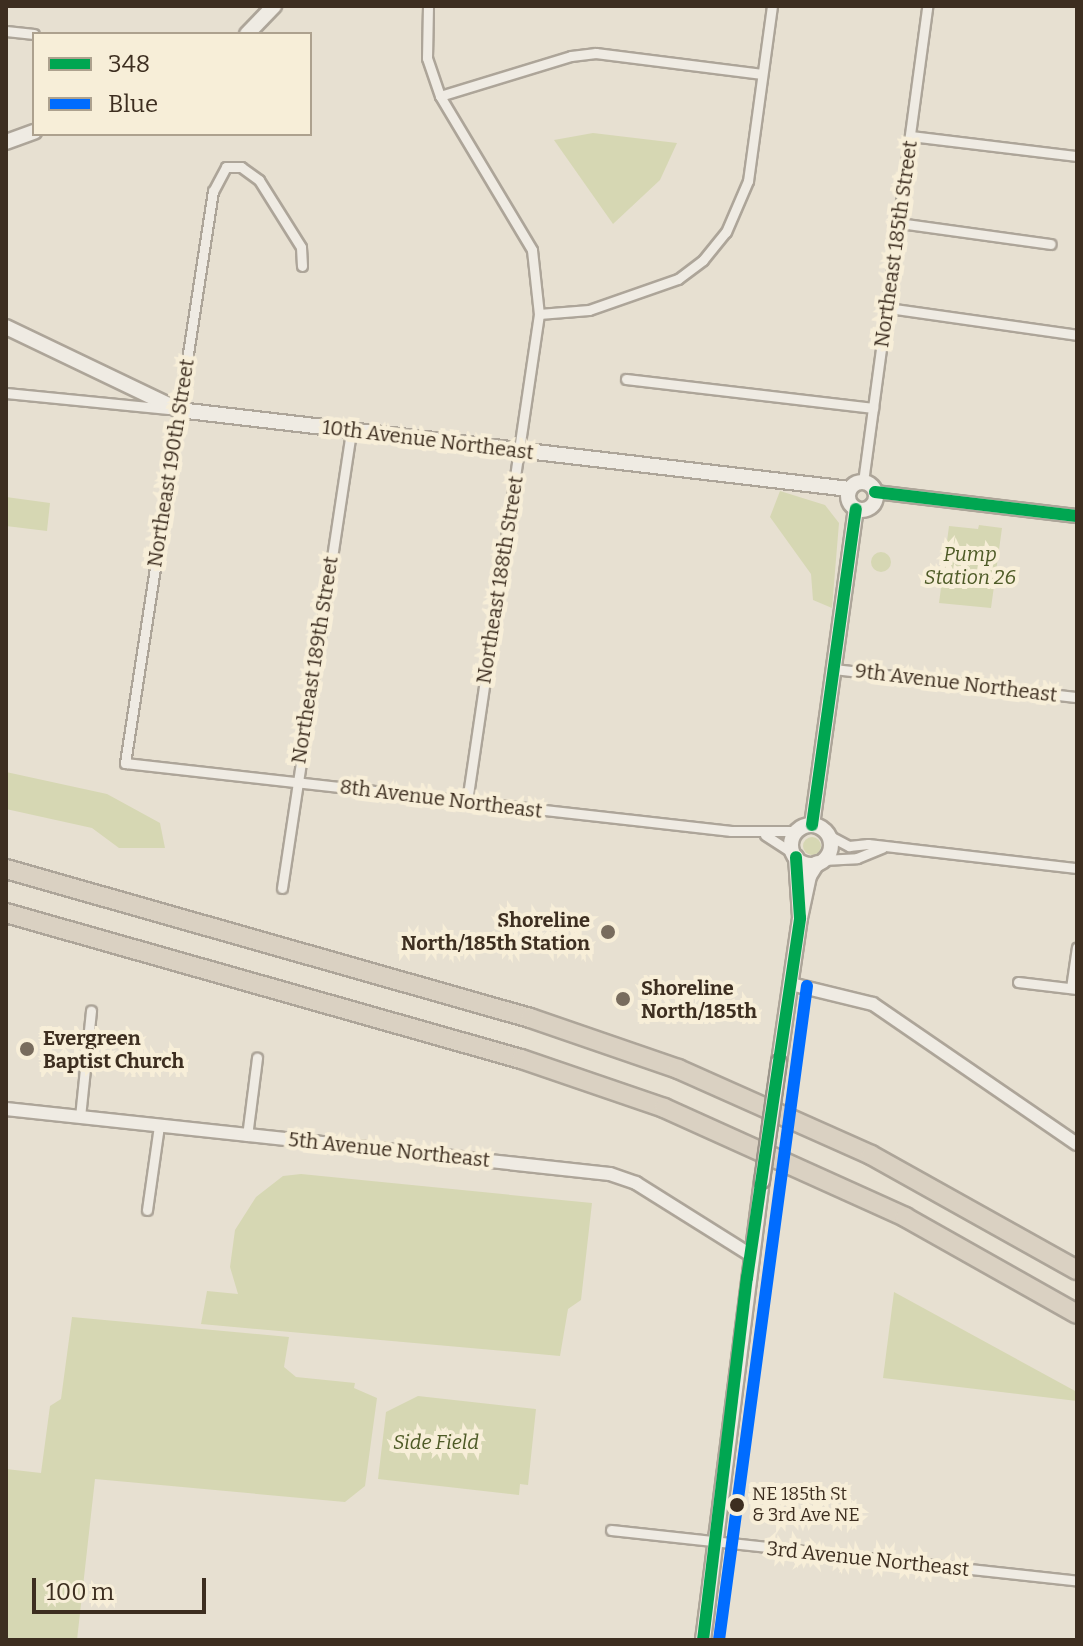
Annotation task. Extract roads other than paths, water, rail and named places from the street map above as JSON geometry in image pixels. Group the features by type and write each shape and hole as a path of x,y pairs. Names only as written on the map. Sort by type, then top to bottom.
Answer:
{"highway":[{"path":"6,869 515,1013 678,1069 871,1155 1077,1270"},
{"path":"6,913 521,1059 664,1108 891,1210 1077,1314"}],"main road":[{"path":"249,32 274,6"},
{"path":"6,142 32,133"},
{"path":"6,327 179,410"},
{"name":"10th Avenue Northeast","path":"179,410 520,451 856,485"},
{"path":"812,825 856,509 848,499 856,485 875,492 873,505 856,509"},
{"path":"800,918 794,855 797,831 812,825"},
{"path":"703,1640 751,1255 800,918 809,876 830,848 828,835 812,825"},
{"path":"794,855 820,862"}],"street":[{"name":"Northeast 188th Street","path":"428,6 427,58 440,96 532,250 539,314 467,800"},
{"path":"539,314 589,310 678,279 703,260 726,232 748,181 772,6"},
{"name":"Northeast 185th Street","path":"856,485 873,408 888,308 927,6"},
{"path":"6,31 32,34"},
{"path":"440,96 545,63 596,53 762,74"},
{"path":"911,136 1077,156"},
{"name":"Northeast 190th Street","path":"125,763 213,191 226,167 241,167 259,180 301,247 302,266"},
{"path":"899,223 1051,244"},
{"path":"888,308 1077,335"},
{"path":"626,379 873,408"},
{"name":"10th Avenue Northeast","path":"6,393 179,410"},
{"name":"Northeast 189th Street","path":"282,888 351,432"},
{"path":"875,492 1077,516"},
{"name":"9th Avenue Northeast","path":"834,669 1077,697"},
{"name":"8th Avenue Northeast","path":"125,763 758,833 797,831"},
{"name":"8th Avenue Northeast","path":"758,833 794,855"},
{"path":"828,835 849,846 1077,868"},
{"path":"820,862 857,858 882,848"},
{"path":"1018,982 1074,988 1077,947"},
{"path":"791,984 873,1004 1077,1144"},
{"path":"80,1117 91,1011"},
{"path":"247,1136 257,1058"},
{"name":"5th Avenue Northeast","path":"6,1109 610,1174 636,1183 751,1255"},
{"path":"147,1210 159,1126"},
{"name":"3rd Avenue Northeast","path":"611,1530 1077,1581"}],"place":[{"name":"Shoreline North/185th Station","path":"608,932"},
{"name":"Shoreline North/185th","path":"623,999"},
{"name":"Evergreen Baptist Church","path":"27,1049"},
{"name":"NE 185th St & 3rd Ave NE","path":"737,1505"}],"park label":[{"name":"Pump Station 26","path":"970,566"},
{"name":"Side Field","path":"436,1442"}]}
